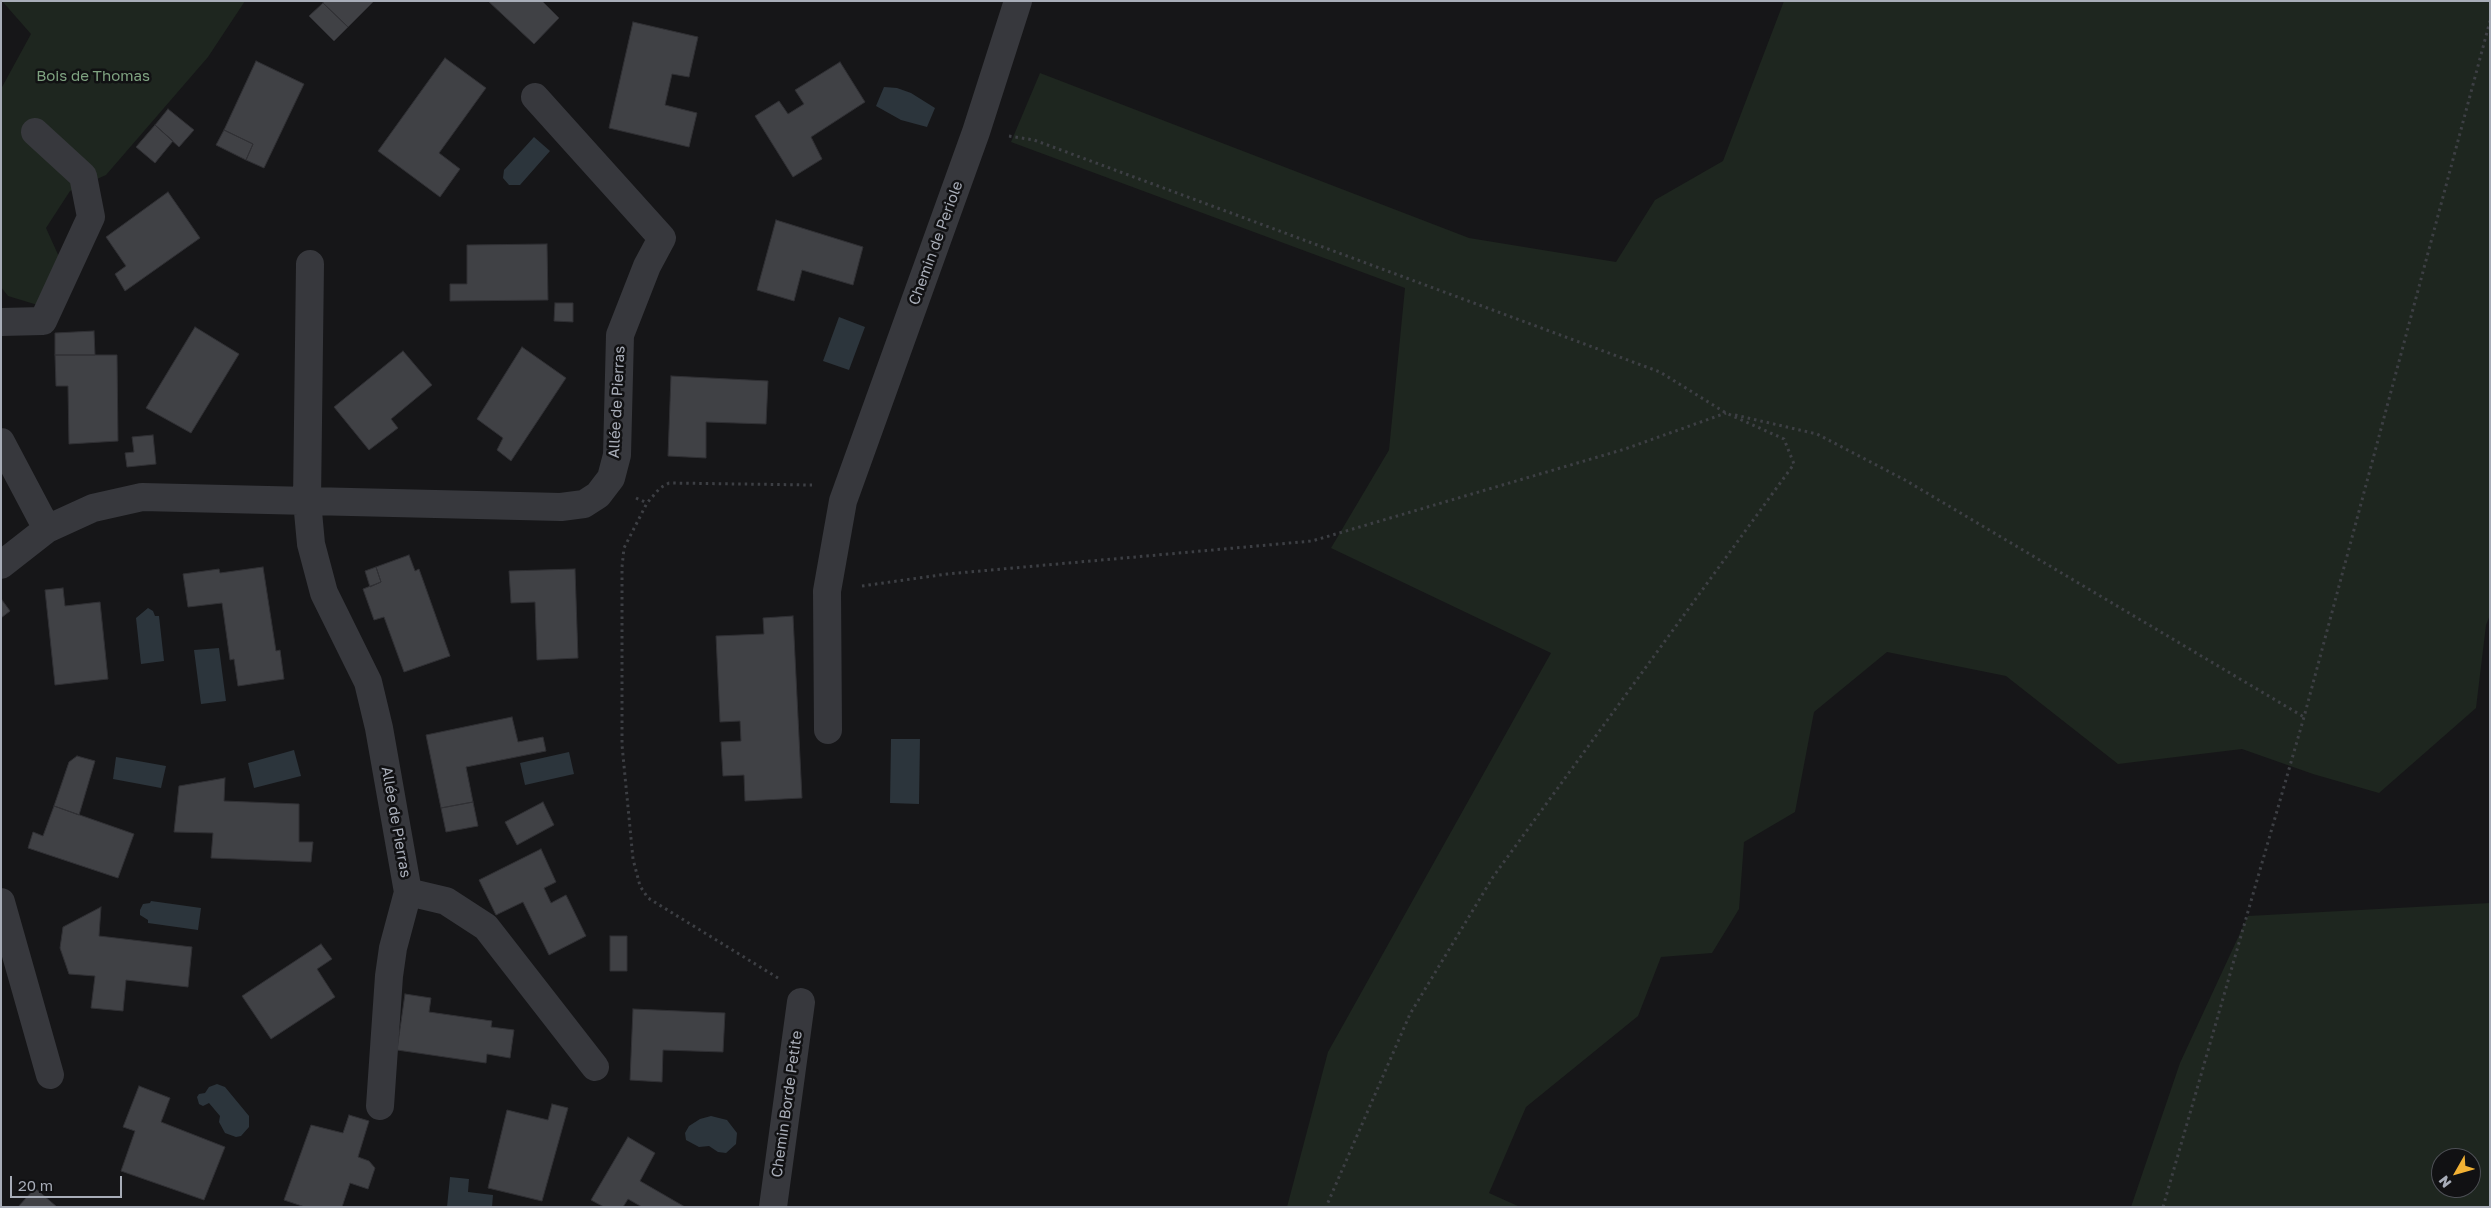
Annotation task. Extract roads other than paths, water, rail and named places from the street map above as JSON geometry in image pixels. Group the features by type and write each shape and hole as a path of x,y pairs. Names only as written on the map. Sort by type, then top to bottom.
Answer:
{"street":[{"name":"Chemin de Periole","path":"828,730 827,591 843,501 976,132 1018,1"},
{"name":"Allée de Pierras","path":"1,565 47,529 93,508 142,497 561,507 584,504 598,495 611,478 617,455 620,335 647,266 662,238 535,97"},
{"path":"1,322 43,321 91,216 83,176 34,132"},
{"name":"Allée de Pierras","path":"310,264 307,501 311,544 324,593 368,682 379,728 408,892 446,901 486,928 595,1067"},
{"path":"1,442 47,529"},
{"path":"380,1106 389,976 393,948 408,892"},
{"path":"1,902 50,1076"},
{"name":"Chemin Borde Petite","path":"773,1207 801,1002"}],"park label":[{"name":"Bois de Thomas","path":"93,76"}]}
